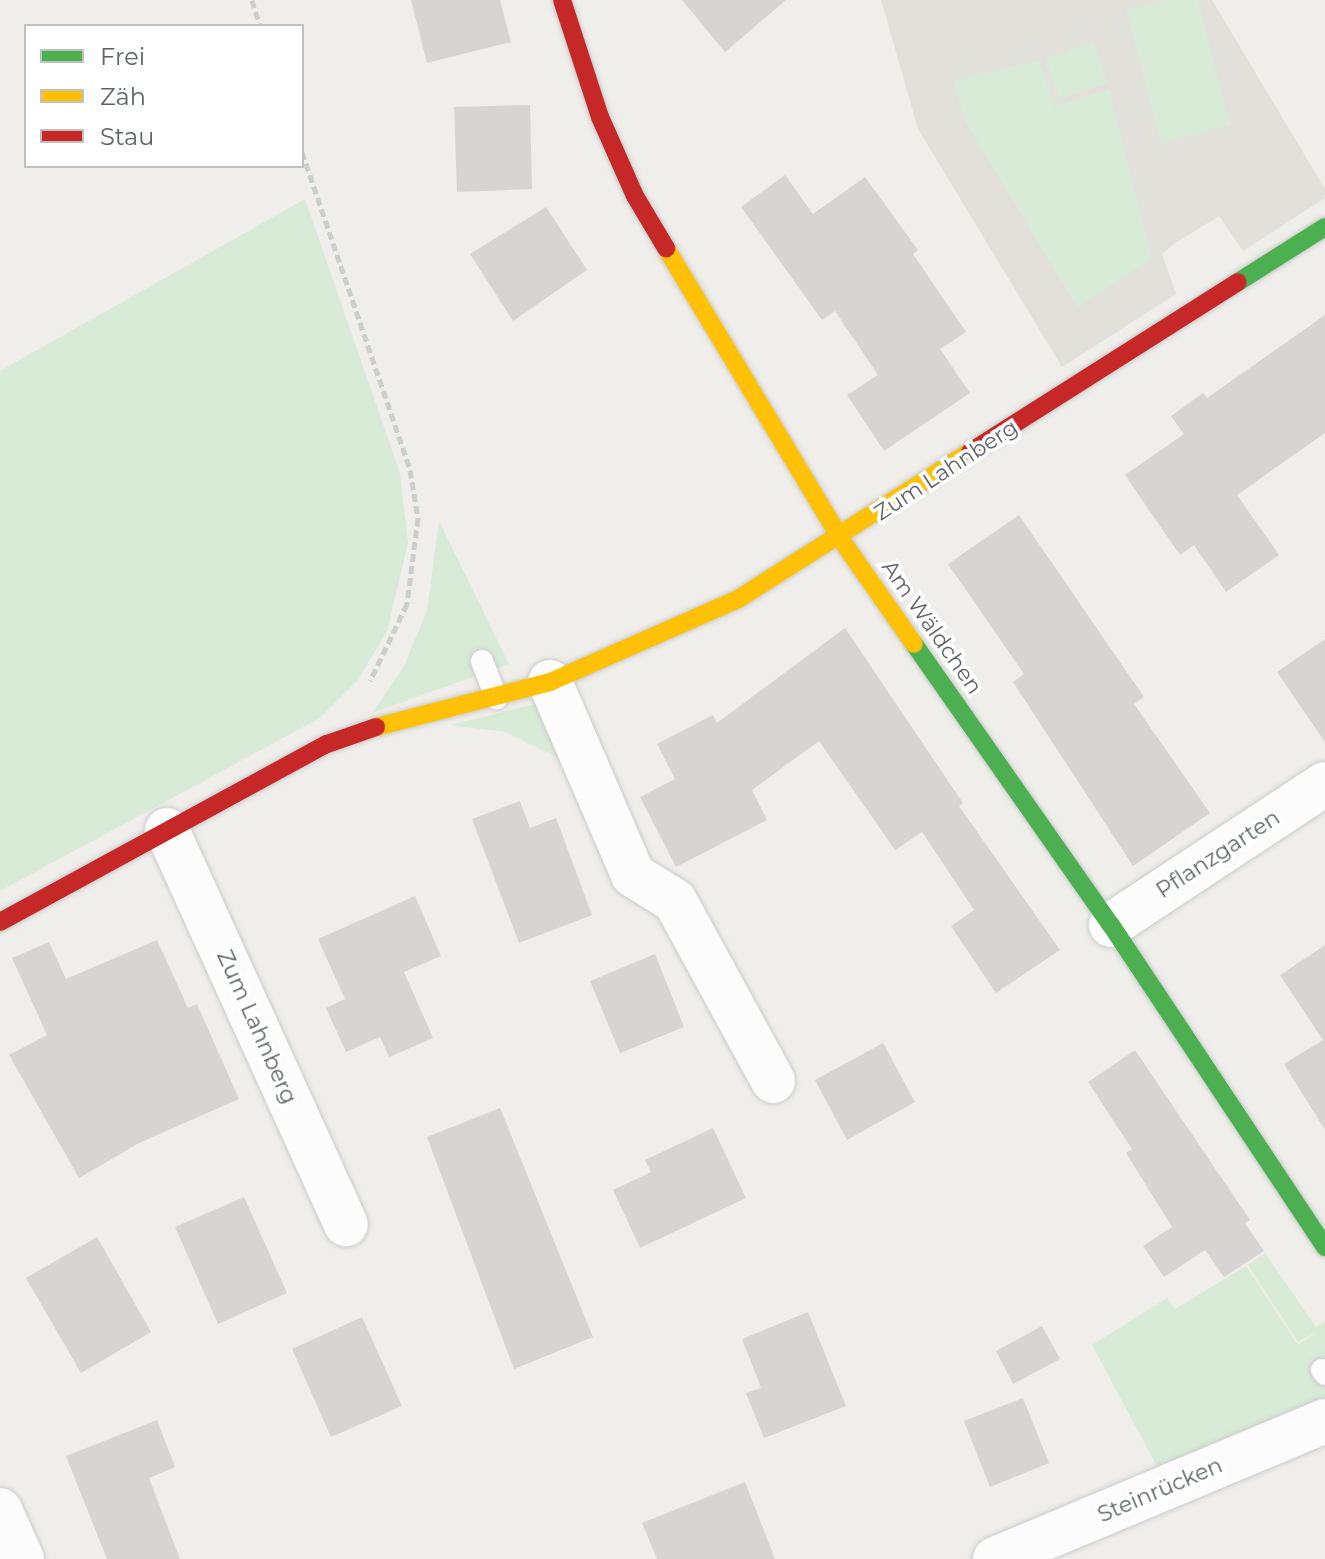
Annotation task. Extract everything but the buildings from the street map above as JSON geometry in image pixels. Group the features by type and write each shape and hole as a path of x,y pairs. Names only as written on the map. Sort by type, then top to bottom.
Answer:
{"street":[{"name":"Am Wäldchen","path":"562,0 600,117 635,196 840,538 1111,925 1321,1234"},
{"name":"Zum Lahnberg","path":"0,922 327,744 384,724 550,682 700,620 840,538 1325,227"},
{"path":"550,682 633,875 675,901 773,1081"},
{"name":"Pflanzgarten","path":"1111,925 1325,784"},
{"name":"Zum Lahnberg","path":"167,830 346,1224"},
{"name":"Steinrücken","path":"995,1559 1325,1421"},
{"path":"0,1510 22,1559"}],"lane":[{"path":"482,661 496,698"}],"path":[{"path":"252,0 259,24"},
{"path":"304,158 410,470 418,518 407,604 367,684"}],"shaded area":[{"path":"881,0 1212,0 1325,189 1325,198 1243,251 1219,216 1174,244 1162,254 1176,294 1062,367 918,129"}],"green space":[{"path":"1164,0 1198,0 1230,125 1161,143 1126,10"},
{"path":"1094,42 1107,83 1059,99 1046,59"},
{"path":"1039,60 1055,107 1109,89 1152,259 1077,307 965,121 953,81"},
{"path":"305,199 400,473 408,543 387,631 358,680 320,718 0,891 0,371"},
{"path":"439,521 509,664 372,713 403,668 427,611"},
{"path":"543,702 569,763 506,732 450,725"},
{"path":"1265,1253 1316,1327 1325,1321 1325,1402 1159,1470 1092,1345 1167,1298 1175,1309 1246,1266 1298,1345 1320,1330 1298,1342 1248,1265"}],"traffic: fast":[{"path":"1238,282 1325,227"},
{"path":"914,644 1111,925 1325,1247"}],"traffic: slow":[{"path":"666,248 840,538 914,644"},
{"path":"376,727 550,682 738,599 970,452"}],"traffic: jam":[{"path":"562,0 600,117 635,196 666,248"},
{"path":"970,452 1238,282"},
{"path":"0,922 327,744 376,727"}]}
